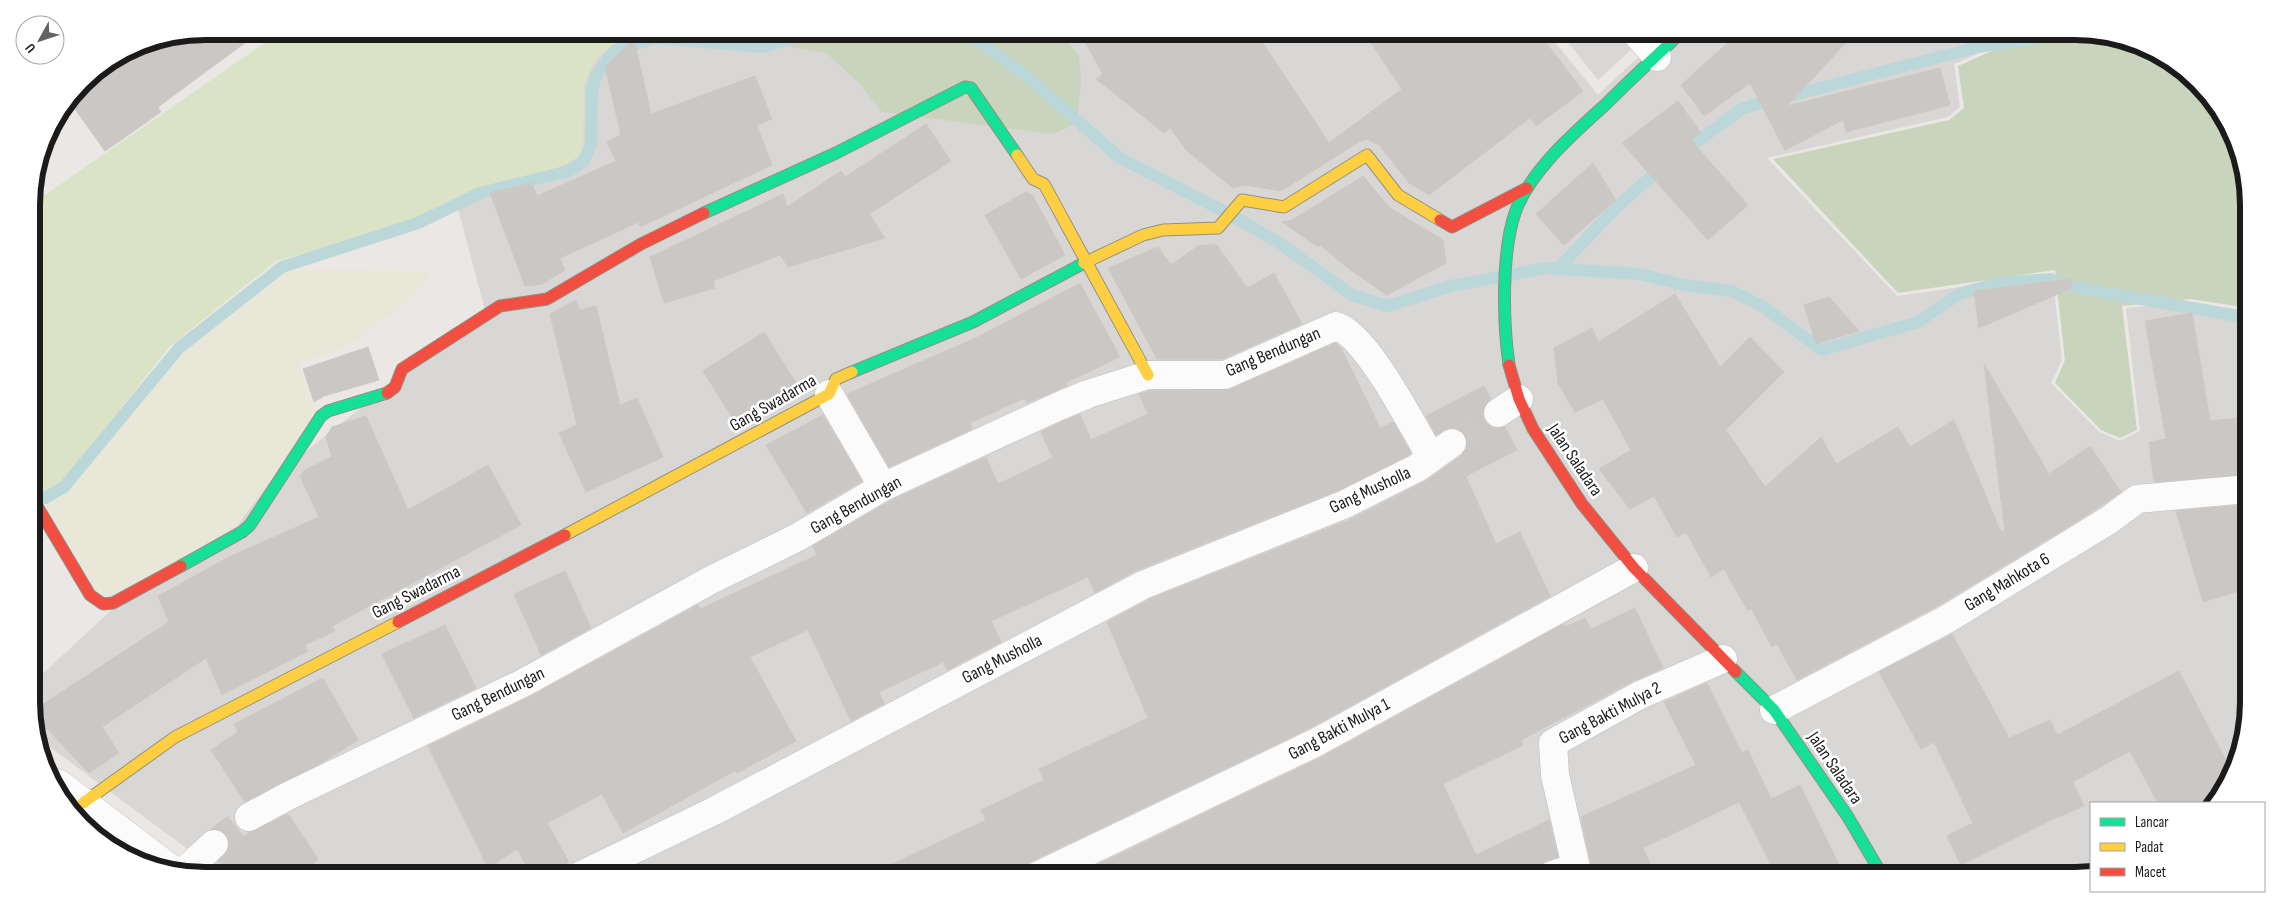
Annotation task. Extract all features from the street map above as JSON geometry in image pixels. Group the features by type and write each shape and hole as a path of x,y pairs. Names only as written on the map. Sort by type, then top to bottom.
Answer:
{"street":[{"path":"1642,40 1657,57"},
{"name":"Jalan Saladara","path":"1674,40 1565,142 1527,188 1516,211 1507,250 1506,340 1510,371 1508,406 1533,429 1582,504 1634,568 1774,710 1848,817 1877,867"},
{"path":"40,511 90,595 103,604 113,603 242,532 250,525 321,416 328,412 388,393 395,387 402,369 500,306 547,299 641,244 703,213 836,153 965,87 971,88 1033,179 1044,184 1148,375"},
{"name":"Gang Swadarma","path":"83,803 175,737 556,540 829,394 836,379 973,322 1143,235 1163,230 1218,228 1242,200 1284,207 1367,155 1398,195 1452,227 1527,188"},
{"name":"Gang Bendungan","path":"249,817 523,683 711,580 798,537 883,487 1072,400 1148,375 1225,374 1336,326 1345,328 1367,352 1441,450"},
{"path":"829,394 883,487"},
{"name":"Gang Musholla","path":"598,867 714,811 1144,585 1343,505 1417,468 1441,450"},
{"name":"Gang Mahkota 6","path":"1774,710 1947,619 2109,520 2137,499 2240,490"},
{"name":"Gang Bakti Mulya 1","path":"1056,867 1315,743 1634,568"},
{"name":"Gang Bakti Mulya 2","path":"1568,867 1555,775 1553,743 1640,695 1723,659"},
{"path":"66,789 159,860"},
{"path":"189,866 214,844"}],"shaded area":[{"path":"1553,40 1598,95 1656,40 2010,40 1954,64 1960,107 1948,117 1767,158 1897,296 2052,274 2062,360 2051,383 2099,432 2120,441 2140,431 2126,308 2191,302 2240,310 2240,712 2237,734 2223,775 2206,802 2090,802 2090,866 2085,867 212,867 46,744 40,712 40,676 151,573 485,310 452,186 612,41"},
{"path":"1566,40 1641,40 1598,80"},
{"path":"312,269 431,272 412,298 349,345 299,364 317,418 237,526 116,598 95,590 47,505 64,494 175,356 285,273"}],"green space":[{"path":"269,40 632,40 611,46 594,62 584,84 583,148 578,157 560,167 480,192 419,218 379,232 276,261 169,347 62,483 51,490 40,493 40,198"},
{"path":"750,40 1065,40 1079,55 1081,80 1077,123 1053,134 882,112 860,84 826,53"},
{"path":"2021,40 2085,40 2107,43 2148,57 2184,81 2206,105 2218,123 2234,163 2239,184 2240,205 2240,307 2191,299 2122,306 2137,430 2120,438 2101,430 2055,383 2065,360 2055,270 1898,293 1773,159 1949,120 1964,108 1958,66 2012,42"}],"building":[{"path":"195,40 249,40 158,107 161,112 105,151 73,107 96,81 132,57 173,43"},
{"path":"634,40 651,114 755,76 772,119 757,125 772,165 640,227 639,222 560,258 565,270 542,284 525,286 490,193 532,183 537,196 616,161 607,142 621,135 605,67"},
{"path":"1084,40 1261,40 1329,143 1402,89 1369,40 1544,40 1583,91 1536,126 1530,118 1429,195 1409,183 1379,145 1366,139 1281,191 1245,185 1233,188 1187,151 1170,128 1164,133 1096,79 1103,74"},
{"path":"1731,40 1849,40 1787,106 1940,68 1950,105 1846,132 1843,120 1785,150 1750,83 1704,116 1681,85"},
{"path":"1678,101 1701,133 1691,140 1748,205 1708,240 1622,143"},
{"path":"926,124 951,161 869,214 885,238 788,267 780,255 713,281 715,288 664,303 650,257 783,194 787,207 841,171 845,177"},
{"path":"1593,163 1616,200 1564,245 1536,214"},
{"path":"1363,176 1390,208 1443,240 1446,263 1387,295 1349,269 1320,245 1318,247 1282,222 1292,220"},
{"path":"1026,192 1033,196 1065,255 1021,279 985,215"},
{"path":"1216,244 1247,288 1274,273 1302,324 1222,359 1157,359 1108,268 1158,247 1171,265 1198,246"},
{"path":"2070,279 2072,288 1979,328 1974,291"},
{"path":"1080,283 1120,357 1065,383 1067,386 1027,403 1025,398 970,423 972,429 889,467 847,394 980,336"},
{"path":"1675,294 1720,367 1750,337 1784,372 1726,430 1765,487 1821,437 1836,464 1898,427 1910,447 1954,420 2001,532 2005,531 1984,364 2049,474 2090,446 2121,492 2079,520 1939,605 1797,680 1777,644 1772,647 1751,608 1748,611 1724,569 1711,577 1686,532 1677,537 1654,496 1630,509 1599,469 1631,450 1603,399 1575,412 1558,383 1554,348 1592,328 1598,342"},
{"path":"1829,297 1859,331 1816,344 1804,305"},
{"path":"576,300 580,310 596,306 620,405 637,398 663,457 586,492 559,433 577,425 550,314"},
{"path":"2192,313 2210,421 2240,418 2240,475 2154,482 2149,442 2166,439 2145,321"},
{"path":"764,332 801,391 737,425 703,371"},
{"path":"1335,343 1341,348 1380,428 1393,422 1411,453 1337,491 1137,570 1095,593 1088,577 991,621 1001,642 947,670 943,662 879,692 884,704 851,721 808,630 750,657 796,741 737,773 736,770 623,833 602,794 547,823 569,862 560,867 527,867 517,849 488,867 428,746 530,697 698,605 700,609 817,555 813,546 890,501 986,457 998,484 1053,458 1041,432 1063,421 1080,414 1091,440 1148,414 1139,394 1150,391 1231,389"},
{"path":"368,347 379,380 324,396 314,402 303,369"},
{"path":"1484,386 1491,399 1484,407 1482,414 1485,421 1492,427 1505,427 1517,450 1466,476 1496,544 1520,532 1550,596 1308,729 1030,862 1025,867 886,867 986,820 981,810 1044,780 1039,769 1148,718 1107,622 1150,599 1349,520 1426,481 1461,456 1466,450 1468,442 1465,434 1458,429 1450,428 1436,435 1426,416"},
{"path":"823,415 862,481 807,513 766,445"},
{"path":"366,416 408,510 488,465 521,525 332,626 335,631 305,645 308,651 222,695 206,658 102,727 119,753 89,773 41,723 40,706 169,622 158,596 229,557 319,517 300,476 305,470 332,457 326,437 332,427"},
{"path":"2240,505 2240,590 2203,602 2176,511"},
{"path":"565,571 591,628 541,655 514,594"},
{"path":"1635,608 1663,668 1633,681 1521,740 1523,745 1443,784 1476,855 1549,820 1558,857 1541,864 1540,867 1093,867 1322,757 1564,624 1565,627 1585,618 1591,629"},
{"path":"445,625 476,688 414,718 382,654"},
{"path":"1952,634 2009,738 2050,720 2057,735 2179,671 2228,764 2223,775 2206,802 2157,802 2130,751 2073,782 2084,806 2051,820 1961,865 1947,836 1973,823 1934,742 1921,749 1879,672"},
{"path":"323,678 358,740 323,762 245,802 211,750 238,732 234,724"},
{"path":"1707,683 1742,753 1748,750 1771,799 1800,785 1840,867 1772,867 1739,802 1643,848 1651,867 1590,867 1581,817 1696,765 1664,702"},
{"path":"288,814 318,859 310,867 226,867 218,861 229,847 249,833"}],"waterway":[{"path":"45,498 64,487 179,348 282,267 418,223 480,193 569,171 584,161 591,144 592,89 596,76 616,50 649,40"},
{"path":"680,40 762,47 786,40"},
{"path":"978,40 1033,82 1120,158 1233,216 1281,244 1352,295 1387,306 1451,286 1546,268 1640,274 1684,285 1732,291 1762,306 1822,350 1918,322 1959,294 1998,283 2051,279 2063,285 2240,317"},
{"path":"1682,153 1743,108 1978,47 2025,40"},
{"path":"1558,269 1622,203 1664,167"}],"tunnel":[{"path":"1452,443 1498,413"},
{"path":"214,844 249,817"}],"traffic: fast":[{"path":"1509,365 1505,328 1506,266 1511,227 1523,195 1532,180 1555,152 1673,40"},
{"path":"704,213 836,153 965,87 971,88 1017,155"},
{"path":"852,372 973,322 1084,263"},
{"path":"181,566 242,532 250,525 321,416 328,411 387,393"},
{"path":"1736,672 1774,710 1848,817 1877,867"}],"traffic: slow":[{"path":"1017,155 1033,179 1044,184 1148,375"},
{"path":"1084,263 1143,235 1163,230 1218,228 1242,200 1284,207 1367,155 1398,195 1440,220"},
{"path":"565,535 829,394 836,379 852,372"},
{"path":"83,803 175,737 398,622"}],"traffic: jam":[{"path":"1440,220 1452,227 1527,188"},
{"path":"387,393 395,387 402,369 500,306 547,299 641,244 704,213"},
{"path":"1509,365 1519,399 1533,429 1582,504 1634,568 1736,672"},
{"path":"40,511 90,595 103,604 113,603 181,566"},
{"path":"398,622 565,535"}]}
